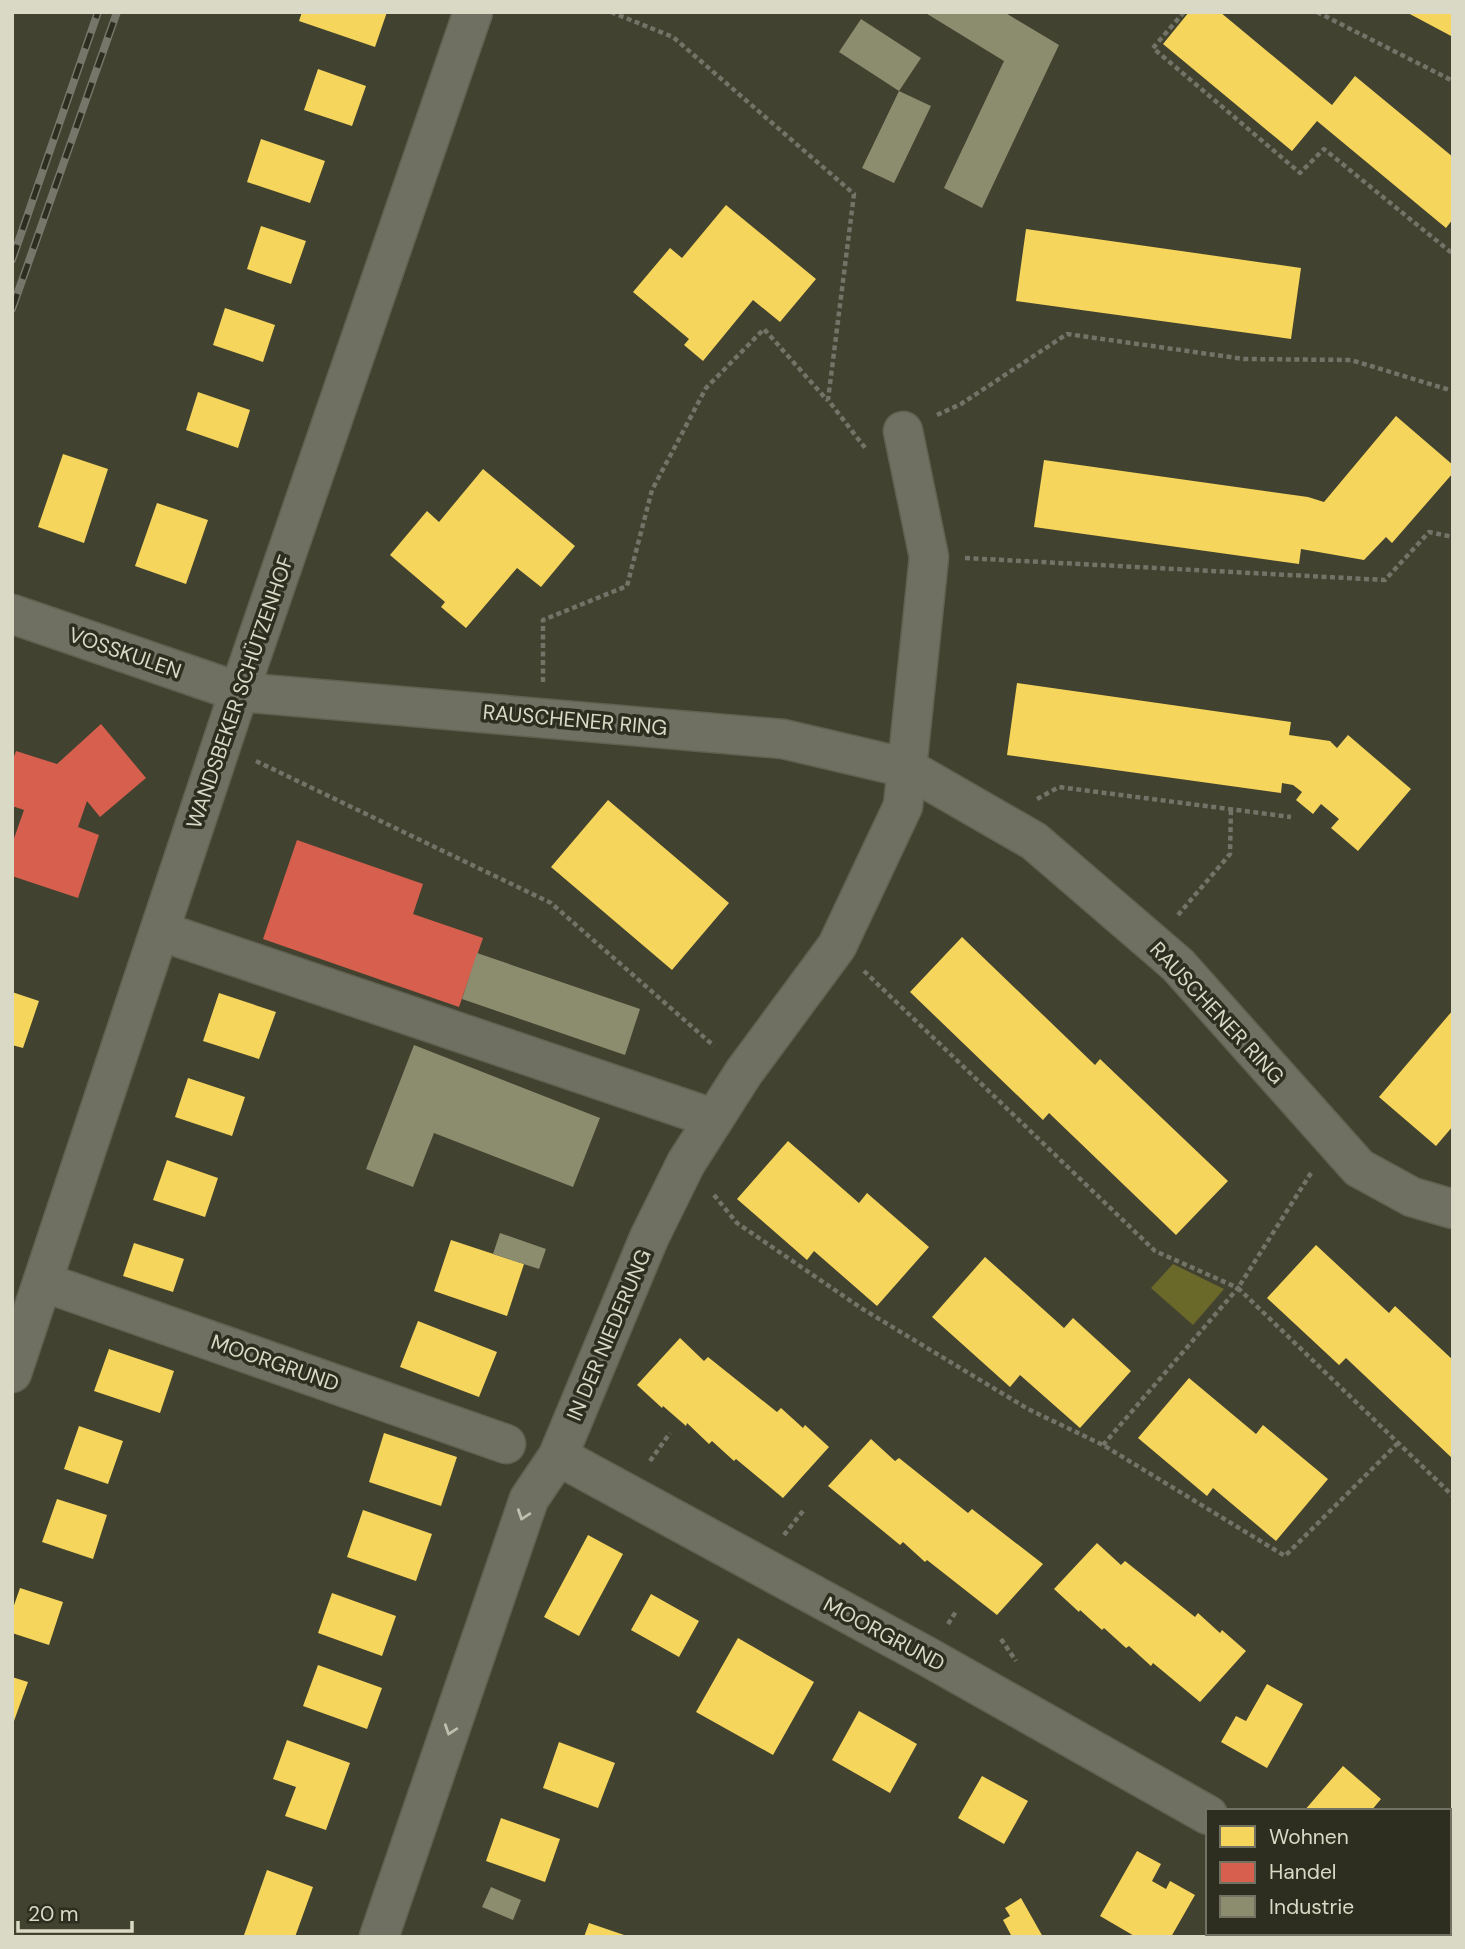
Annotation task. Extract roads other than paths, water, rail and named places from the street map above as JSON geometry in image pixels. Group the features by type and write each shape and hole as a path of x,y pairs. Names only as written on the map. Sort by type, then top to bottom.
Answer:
{"street":[{"name":"WANDSBEKER SCHÜTZENHOF","path":"12,1373 239,692 473,12"},
{"path":"904,431 929,556 907,768"},
{"name":"VOSSKULEN","path":"12,614 239,692"},
{"name":"RAUSCHENER RING","path":"239,692 783,739 907,768 1034,841 1178,965 1359,1168 1412,1197 1453,1209"},
{"name":"IN DER NIEDERUNG","path":"379,1937 529,1500 558,1456 649,1238 686,1163 712,1118 744,1072 837,946 903,806 907,768"},
{"path":"160,931 712,1118"},
{"name":"MOORGRUND","path":"43,1282 506,1444"},
{"name":"MOORGRUND","path":"558,1456 928,1657 1206,1814"}],"railway":[{"path":"12,260 98,12"},
{"path":"12,309 117,12"}]}
